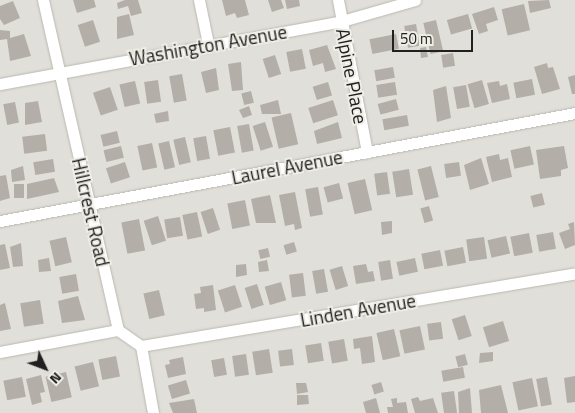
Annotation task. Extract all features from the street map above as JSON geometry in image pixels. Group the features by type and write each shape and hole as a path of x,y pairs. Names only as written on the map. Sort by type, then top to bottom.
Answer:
{"street":[{"name":"Hillcrest Road","path":"43,0 118,330"},
{"path":"199,0 208,44"},
{"name":"Alpine Place","path":"338,0 366,152"},
{"name":"Washington Avenue","path":"0,84 208,44 342,21 415,0"},
{"name":"Laurel Avenue","path":"0,221 575,113"},
{"name":"Linden Avenue","path":"141,346 575,273"},
{"path":"0,352 118,330 141,346 153,413"}],"building":[{"path":"73,0 94,0 96,7 77,13"},
{"path":"125,0 138,0 142,13 131,16 128,6 118,9 117,3"},
{"path":"222,0 245,0 249,15 237,18 235,13 226,16"},
{"path":"268,0 281,0 284,8 272,12"},
{"path":"285,0 299,0 300,6 287,9"},
{"path":"549,0 551,8 530,13 528,1"},
{"path":"13,1 20,18 4,25 0,19 0,6"},
{"path":"524,4 530,30 508,35 502,9"},
{"path":"494,7 498,20 486,24 488,31 479,34 472,14"},
{"path":"129,14 134,35 117,39 117,17"},
{"path":"468,14 472,28 451,34 447,20"},
{"path":"93,20 100,42 85,47 78,25"},
{"path":"436,20 443,51 431,54 423,23"},
{"path":"416,24 420,46 408,48 404,26"},
{"path":"0,30 10,31 10,38 24,34 31,56 10,61 7,39 0,40"},
{"path":"396,34 399,49 372,54 369,39"},
{"path":"327,45 336,69 325,72 323,63 313,66 309,50"},
{"path":"426,47 428,57 421,58 420,48"},
{"path":"302,49 306,69 290,72 286,52"},
{"path":"453,53 455,66 443,68 441,55"},
{"path":"275,55 281,74 269,78 263,59"},
{"path":"241,62 243,90 232,91 228,64"},
{"path":"547,63 548,68 553,67 560,89 542,94 534,67"},
{"path":"393,67 395,78 376,81 374,70"},
{"path":"216,68 219,90 206,93 201,72"},
{"path":"182,74 187,101 174,103 169,76"},
{"path":"575,75 575,94 572,94 568,77"},
{"path":"532,79 535,95 516,98 513,83"},
{"path":"158,80 161,102 147,104 144,82"},
{"path":"482,80 489,104 474,108 468,84"},
{"path":"135,81 140,103 125,107 119,85"},
{"path":"499,81 500,86 507,84 510,99 492,103 487,83"},
{"path":"328,82 332,95 317,100 313,87"},
{"path":"395,82 397,95 378,98 376,85"},
{"path":"466,85 470,107 457,109 453,87"},
{"path":"446,86 451,118 437,122 433,90"},
{"path":"110,87 118,110 101,116 93,93"},
{"path":"251,91 254,103 244,105 241,93"},
{"path":"396,99 399,110 380,115 378,104"},
{"path":"278,100 281,114 262,114 260,105"},
{"path":"333,100 338,115 313,123 308,108"},
{"path":"38,101 42,122 25,125 25,103"},
{"path":"15,102 19,123 7,125 3,104"},
{"path":"249,106 252,115 243,118 239,110"},
{"path":"168,111 169,121 156,123 154,114"},
{"path":"291,113 298,144 279,149 272,117"},
{"path":"407,115 409,126 384,130 382,119"},
{"path":"265,122 273,147 261,151 253,126"},
{"path":"338,122 342,138 317,144 314,131"},
{"path":"249,124 254,151 242,153 237,126"},
{"path":"230,127 235,153 218,156 213,130"},
{"path":"117,131 120,143 103,147 101,135"},
{"path":"45,134 47,151 24,154 22,137"},
{"path":"206,136 210,159 197,161 193,138"},
{"path":"185,137 191,162 179,165 173,140"},
{"path":"169,141 175,167 164,170 158,143"},
{"path":"152,143 157,167 143,171 137,146"},
{"path":"121,146 124,158 106,162 104,150"},
{"path":"530,146 534,165 514,169 510,150"},
{"path":"564,146 568,168 561,170 561,176 540,179 536,150"},
{"path":"499,154 500,160 508,158 512,177 492,182 486,157"},
{"path":"481,158 489,184 470,190 464,165"},
{"path":"53,159 55,172 35,175 33,162"},
{"path":"125,162 130,177 111,183 106,168"},
{"path":"459,162 461,176 446,178 444,164"},
{"path":"23,166 25,180 12,182 11,170"},
{"path":"431,166 439,197 425,200 417,169"},
{"path":"409,169 413,195 396,197 392,172"},
{"path":"387,172 390,194 377,196 374,174"},
{"path":"6,175 10,198 0,201 0,176"},
{"path":"54,178 59,192 27,199 27,184"},
{"path":"365,179 372,210 355,214 347,183"},
{"path":"339,183 343,198 328,203 324,187"},
{"path":"14,184 24,184 24,198 14,198"},
{"path":"318,187 323,215 310,217 305,189"},
{"path":"295,192 302,228 295,230 294,224 285,226 279,195"},
{"path":"542,193 545,205 533,208 530,196"},
{"path":"270,195 276,223 256,223 251,199"},
{"path":"245,200 250,226 232,229 227,203"},
{"path":"429,206 433,220 424,223 420,208"},
{"path":"213,208 220,230 208,234 201,212"},
{"path":"197,212 202,236 188,240 182,215"},
{"path":"158,216 166,241 152,245 144,221"},
{"path":"180,217 183,236 167,238 164,220"},
{"path":"139,219 145,250 127,254 121,222"},
{"path":"392,221 392,233 382,235 381,222"},
{"path":"574,222 575,245 565,249 559,233 570,229 568,224"},
{"path":"553,232 556,249 539,252 536,235"},
{"path":"529,233 533,253 514,256 510,237"},
{"path":"506,236 510,254 492,258 487,240"},
{"path":"66,237 72,262 55,266 49,241"},
{"path":"484,237 487,259 469,261 466,240"},
{"path":"294,242 297,252 286,255 283,245"},
{"path":"21,243 23,266 13,267 10,247"},
{"path":"5,244 10,268 0,270 0,245"},
{"path":"463,247 466,263 447,266 444,251"},
{"path":"268,248 270,257 260,259 258,250"},
{"path":"440,250 443,266 424,269 421,254"},
{"path":"49,258 51,271 39,272 38,260"},
{"path":"415,258 418,272 399,276 396,262"},
{"path":"267,260 269,271 259,272 258,262"},
{"path":"390,260 393,279 381,281 378,262"},
{"path":"246,264 247,275 236,277 236,265"},
{"path":"366,264 368,272 373,271 375,281 356,284 353,266"},
{"path":"342,266 348,286 336,290 330,270"},
{"path":"324,269 328,292 316,294 312,271"},
{"path":"303,273 306,296 292,298 289,275"},
{"path":"76,274 79,291 62,294 59,277"},
{"path":"281,282 286,300 270,305 265,287"},
{"path":"257,284 264,305 251,309 245,288"},
{"path":"213,285 216,310 204,312 204,308 196,309 194,294 201,293 200,287"},
{"path":"235,285 242,307 225,312 218,291"},
{"path":"159,290 165,315 149,319 143,294"},
{"path":"78,296 85,320 62,323 58,301"},
{"path":"40,300 44,324 24,327 20,303"},
{"path":"5,303 11,329 0,331 0,305"},
{"path":"465,315 472,336 458,340 452,319"},
{"path":"503,321 509,341 489,347 483,327"},
{"path":"441,322 443,339 429,341 427,324"},
{"path":"420,326 425,349 404,354 399,330"},
{"path":"394,329 400,356 383,360 376,333"},
{"path":"372,336 375,362 362,364 360,348 354,349 353,339"},
{"path":"344,339 348,361 332,363 328,342"},
{"path":"321,343 324,361 308,363 305,346"},
{"path":"269,349 273,373 256,375 252,352"},
{"path":"292,349 294,365 280,367 278,351"},
{"path":"493,352 493,361 479,363 480,353"},
{"path":"246,354 249,375 235,377 232,356"},
{"path":"465,354 468,365 458,367 455,357"},
{"path":"116,356 120,377 102,380 98,359"},
{"path":"183,357 186,374 168,378 165,365 170,364 169,360"},
{"path":"224,358 227,375 214,377 211,360"},
{"path":"93,362 99,386 81,391 75,367"},
{"path":"463,367 465,378 443,382 441,371"},
{"path":"66,372 72,397 51,402 46,377"},
{"path":"41,375 45,392 40,393 42,402 32,405 26,379"},
{"path":"575,376 575,402 567,403 564,378"},
{"path":"22,377 26,397 7,400 3,381"},
{"path":"547,377 552,405 541,406 536,379"},
{"path":"532,378 538,406 518,411 512,382"},
{"path":"186,380 190,393 172,399 168,386"},
{"path":"381,382 384,392 374,394 371,385"},
{"path":"296,383 306,383 308,392 297,394"},
{"path":"501,385 508,413 481,413 479,390"},
{"path":"470,388 472,413 459,413 458,392"},
{"path":"454,391 457,413 444,413 441,393"},
{"path":"297,395 308,395 309,404 297,405"},
{"path":"418,397 420,401 433,398 438,413 415,413 411,399"},
{"path":"376,398 380,413 366,413 363,402"},
{"path":"397,398 397,403 406,402 408,413 388,413 387,407 393,407 391,399"},
{"path":"194,399 197,413 173,413 169,403"}]}
